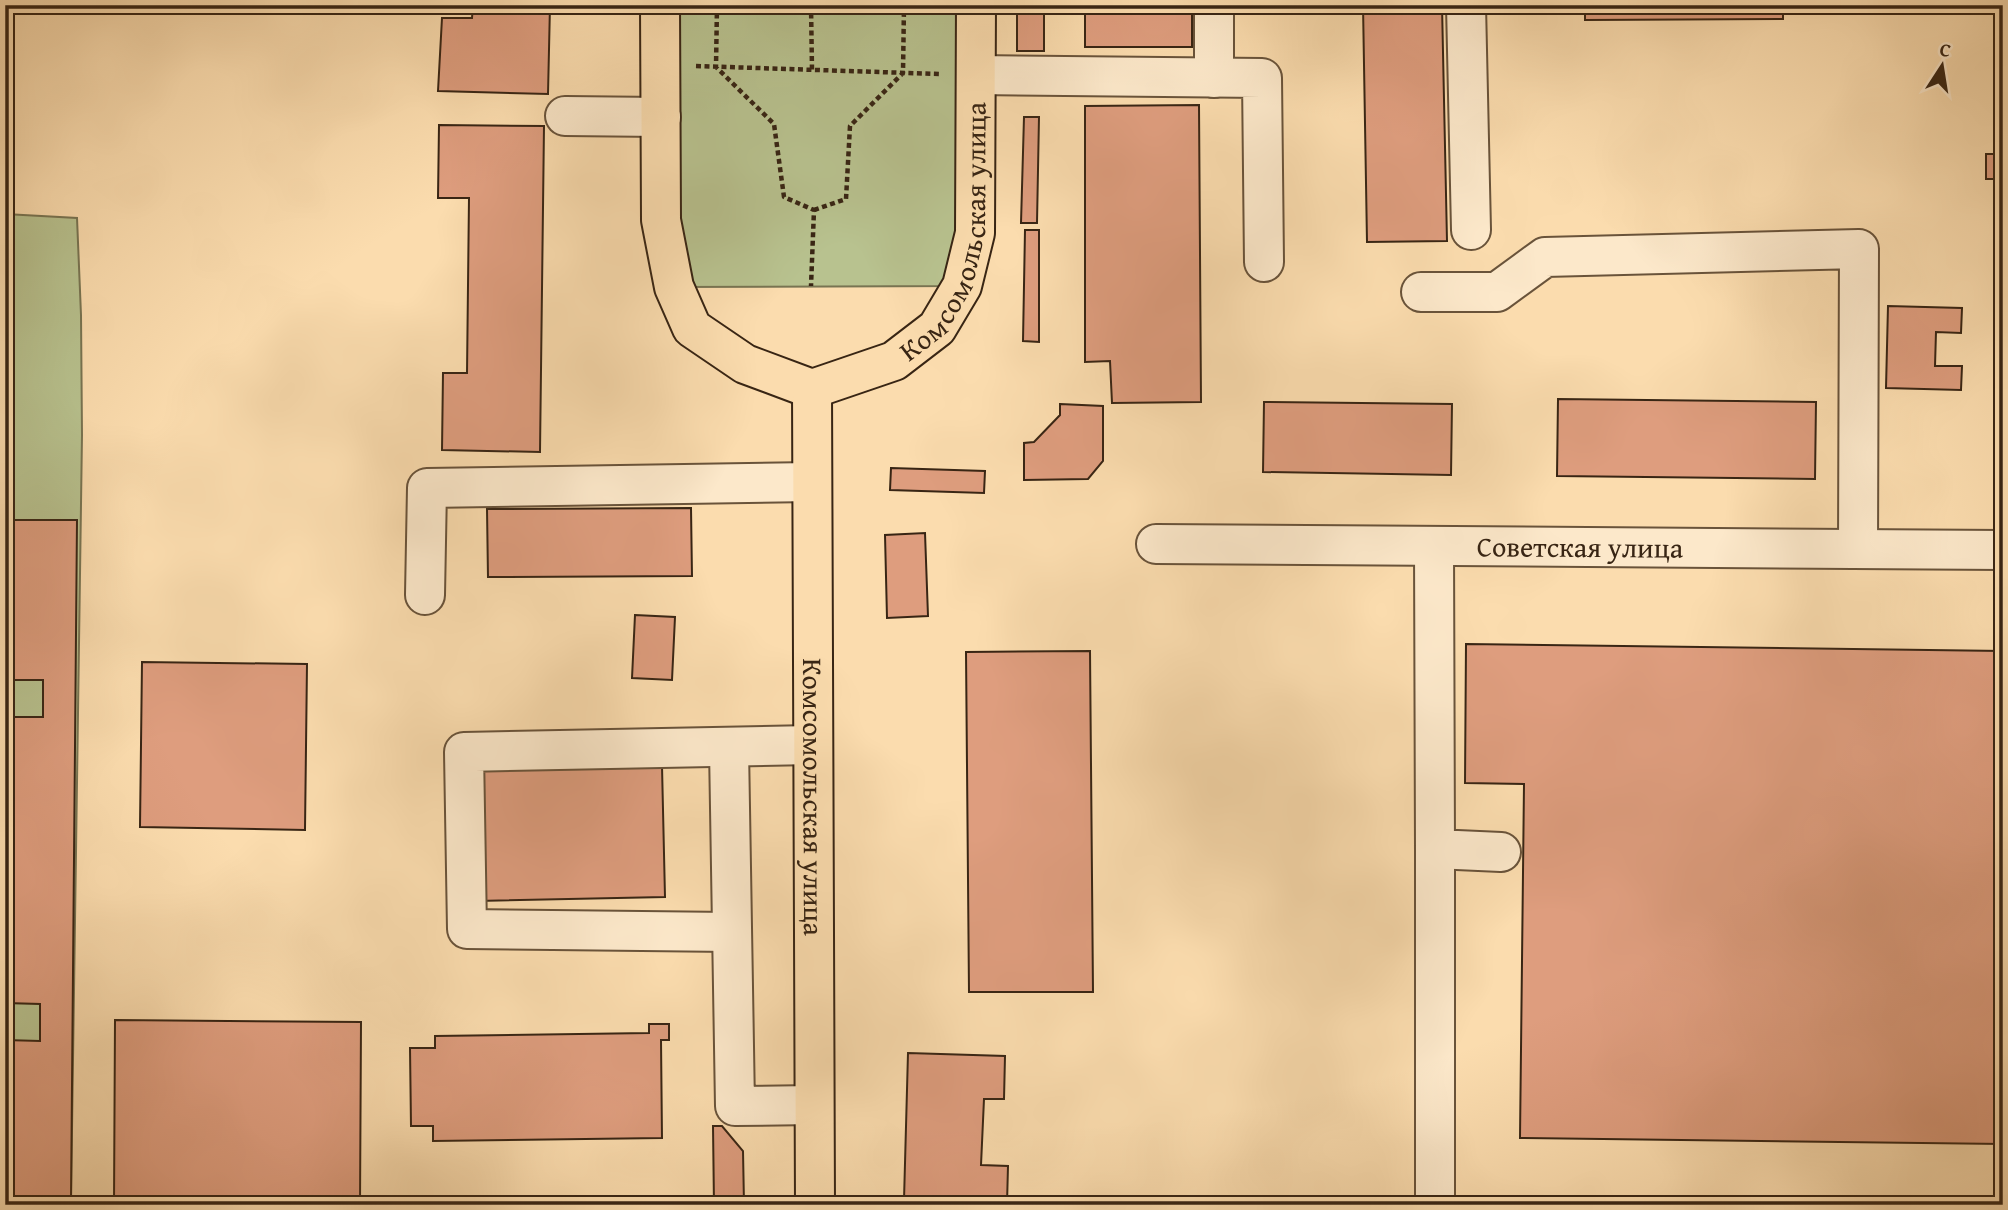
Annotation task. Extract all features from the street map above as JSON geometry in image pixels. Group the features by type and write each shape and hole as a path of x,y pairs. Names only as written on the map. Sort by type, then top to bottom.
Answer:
{"main road":[{"path":"660,5 661,220 674,287 692,328 745,364 812,389"},
{"name":"Комсомольская улица","path":"815,1205 812,389 894,360 937,328 962,286 975,233 976,5"}],"street":[{"path":"1214,5 1214,78"},
{"path":"1465,5 1471,230"},
{"path":"976,75 1262,78 1264,262"},
{"path":"565,116 661,117"},
{"path":"1421,292 1497,292 1545,257 1860,249 1858,549"},
{"path":"425,595 427,488 812,482"},
{"name":"Советская улица","path":"1156,544 2003,550"},
{"path":"1434,546 1435,1205"},
{"path":"731,932 467,929 464,752 812,745"},
{"path":"729,748 735,1106 814,1105"},
{"path":"1435,849 1501,852"}],"path":[{"path":"717,5 716,67 774,124 784,197 814,210 846,199 850,126 903,73 904,5"},
{"path":"811,5 812,70"},
{"path":"660,65 976,75"},
{"path":"811,286 814,210"}],"green space":[{"path":"660,5 976,5 962,286 674,287"},
{"path":"5,214 77,218 82,435 71,1199 53,1198 52,1205 5,1205"}],"building":[{"path":"473,5 550,5 548,94 438,91 442,18 472,18"},
{"path":"1017,5 1044,5 1044,51 1017,51"},
{"path":"1085,5 1192,5 1192,47 1085,47"},
{"path":"1363,5 1442,5 1447,241 1367,242"},
{"path":"1585,5 1783,5 1783,19 1585,20"},
{"path":"1199,105 1201,402 1112,403 1110,361 1085,362 1085,106"},
{"path":"1024,117 1039,117 1037,223 1021,223"},
{"path":"439,125 544,126 540,452 442,450 443,373 467,373 469,198 438,198"},
{"path":"1986,154 2003,154 2003,179 1986,179"},
{"path":"1025,230 1039,230 1039,342 1023,341"},
{"path":"1888,306 1962,308 1961,333 1936,332 1935,366 1962,366 1961,390 1886,388"},
{"path":"1558,399 1816,402 1815,479 1557,476"},
{"path":"1264,402 1452,404 1451,475 1263,472"},
{"path":"1060,404 1103,406 1103,461 1088,479 1024,480 1024,443 1034,442 1060,415"},
{"path":"891,468 985,471 984,493 890,490"},
{"path":"691,508 692,576 488,577 487,509"},
{"path":"5,520 77,520 71,1199 5,1198 5,1040 40,1041 40,1004 5,1003 5,717 43,717 43,680 5,680"},
{"path":"925,533 928,616 887,618 885,535"},
{"path":"635,615 675,617 672,680 632,678"},
{"path":"1466,644 2003,651 2003,1144 1520,1138 1524,784 1465,783"},
{"path":"1090,651 1093,992 969,992 966,652"},
{"path":"142,662 307,664 305,830 140,827"},
{"path":"662,766 665,897 477,901 474,769"},
{"path":"115,1020 361,1022 360,1205 114,1203"},
{"path":"649,1024 669,1024 669,1040 661,1040 662,1138 433,1141 433,1126 411,1126 410,1048 435,1048 435,1036 649,1033"},
{"path":"908,1053 1005,1056 1004,1099 984,1099 981,1165 1008,1166 1007,1204 904,1200"},
{"path":"713,1126 722,1126 743,1151 744,1204 714,1205"}]}
